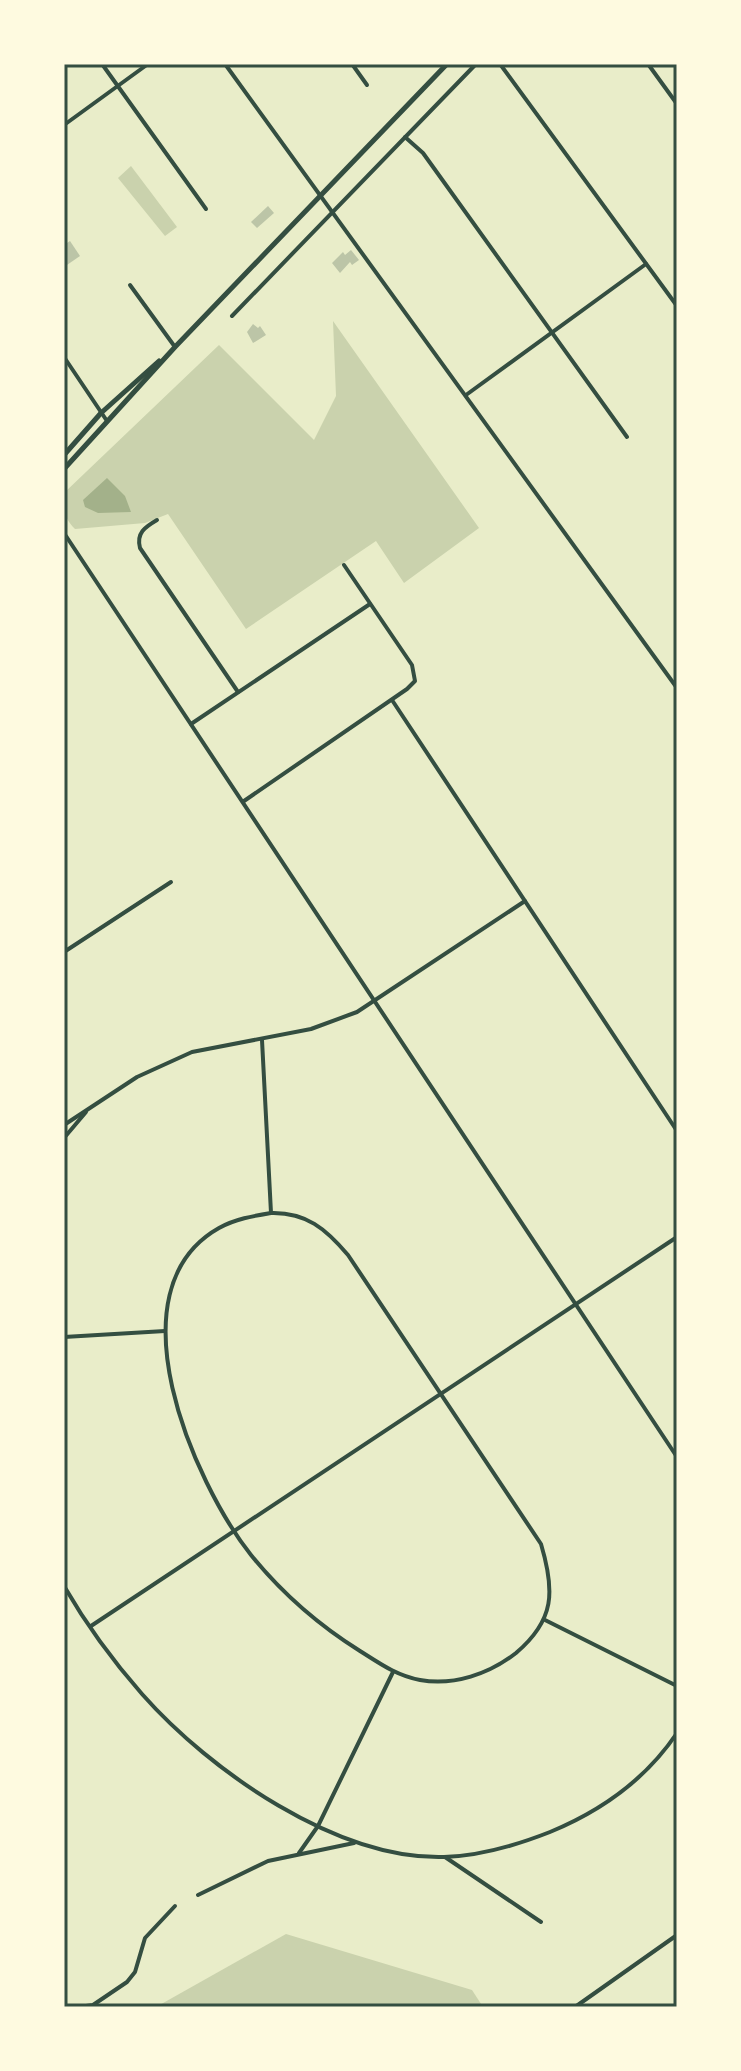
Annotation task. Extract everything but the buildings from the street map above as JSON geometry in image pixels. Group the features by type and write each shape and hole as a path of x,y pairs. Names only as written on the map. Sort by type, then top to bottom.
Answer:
{"main road":[{"path":"64,469 175,347 447,64"},
{"path":"64,455 101,413 175,347"}],"street":[{"path":"102,64 206,209"},
{"path":"64,125 148,64"},
{"path":"225,64 677,688"},
{"path":"352,64 367,85"},
{"path":"232,316 476,64"},
{"path":"500,64 677,306"},
{"path":"648,64 677,104"},
{"path":"405,137 423,153 627,437"},
{"path":"466,395 646,264"},
{"path":"130,285 175,347"},
{"path":"64,357 108,422"},
{"path":"157,520 145,527 139,538 140,548 238,692"},
{"path":"64,533 677,1457"},
{"path":"244,801 415,681 415,670 344,565"},
{"path":"191,724 370,604"},
{"path":"392,700 677,1131"},
{"path":"64,952 171,882"},
{"path":"64,1125 137,1077 192,1052 262,1040 340,1019 373,1002 525,901"},
{"path":"262,1040 271,1213"},
{"path":"64,1138 90,1107"},
{"path":"271,1213 286,1213 323,1227 348,1255 541,1544 548,1570 549,1595 545,1620 525,1645 502,1664 474,1676 447,1681 420,1680 393,1672 319,1622 273,1579 235,1531 200,1470 177,1404 166,1331 168,1304 184,1261 199,1243 218,1228 242,1218 271,1213"},
{"path":"91,1626 677,1237"},
{"path":"64,1337 166,1331"},
{"path":"64,1586 144,1696 201,1749 283,1808 356,1842 423,1856 445,1857 532,1839 595,1810 638,1779 659,1758 677,1733"},
{"path":"545,1620 677,1686"},
{"path":"299,1853 318,1826 393,1672"},
{"path":"198,1895 268,1861 356,1842"},
{"path":"445,1857 541,1922"},
{"path":"79,2007 93,2005 127,1982 135,1972 145,1938 175,1906"},
{"path":"575,2007 677,1935"}],"shaded area":[{"path":"131,166 177,227 165,236 118,178"},
{"path":"333,321 479,528 404,583 376,541 246,629 168,514 145,523 75,529 71,525 65,512 64,493 219,345 314,440 336,396"},
{"path":"107,478 125,496 131,512 98,513 85,507 83,500"},
{"path":"286,1934 472,1990 483,2007 156,2007"}]}
